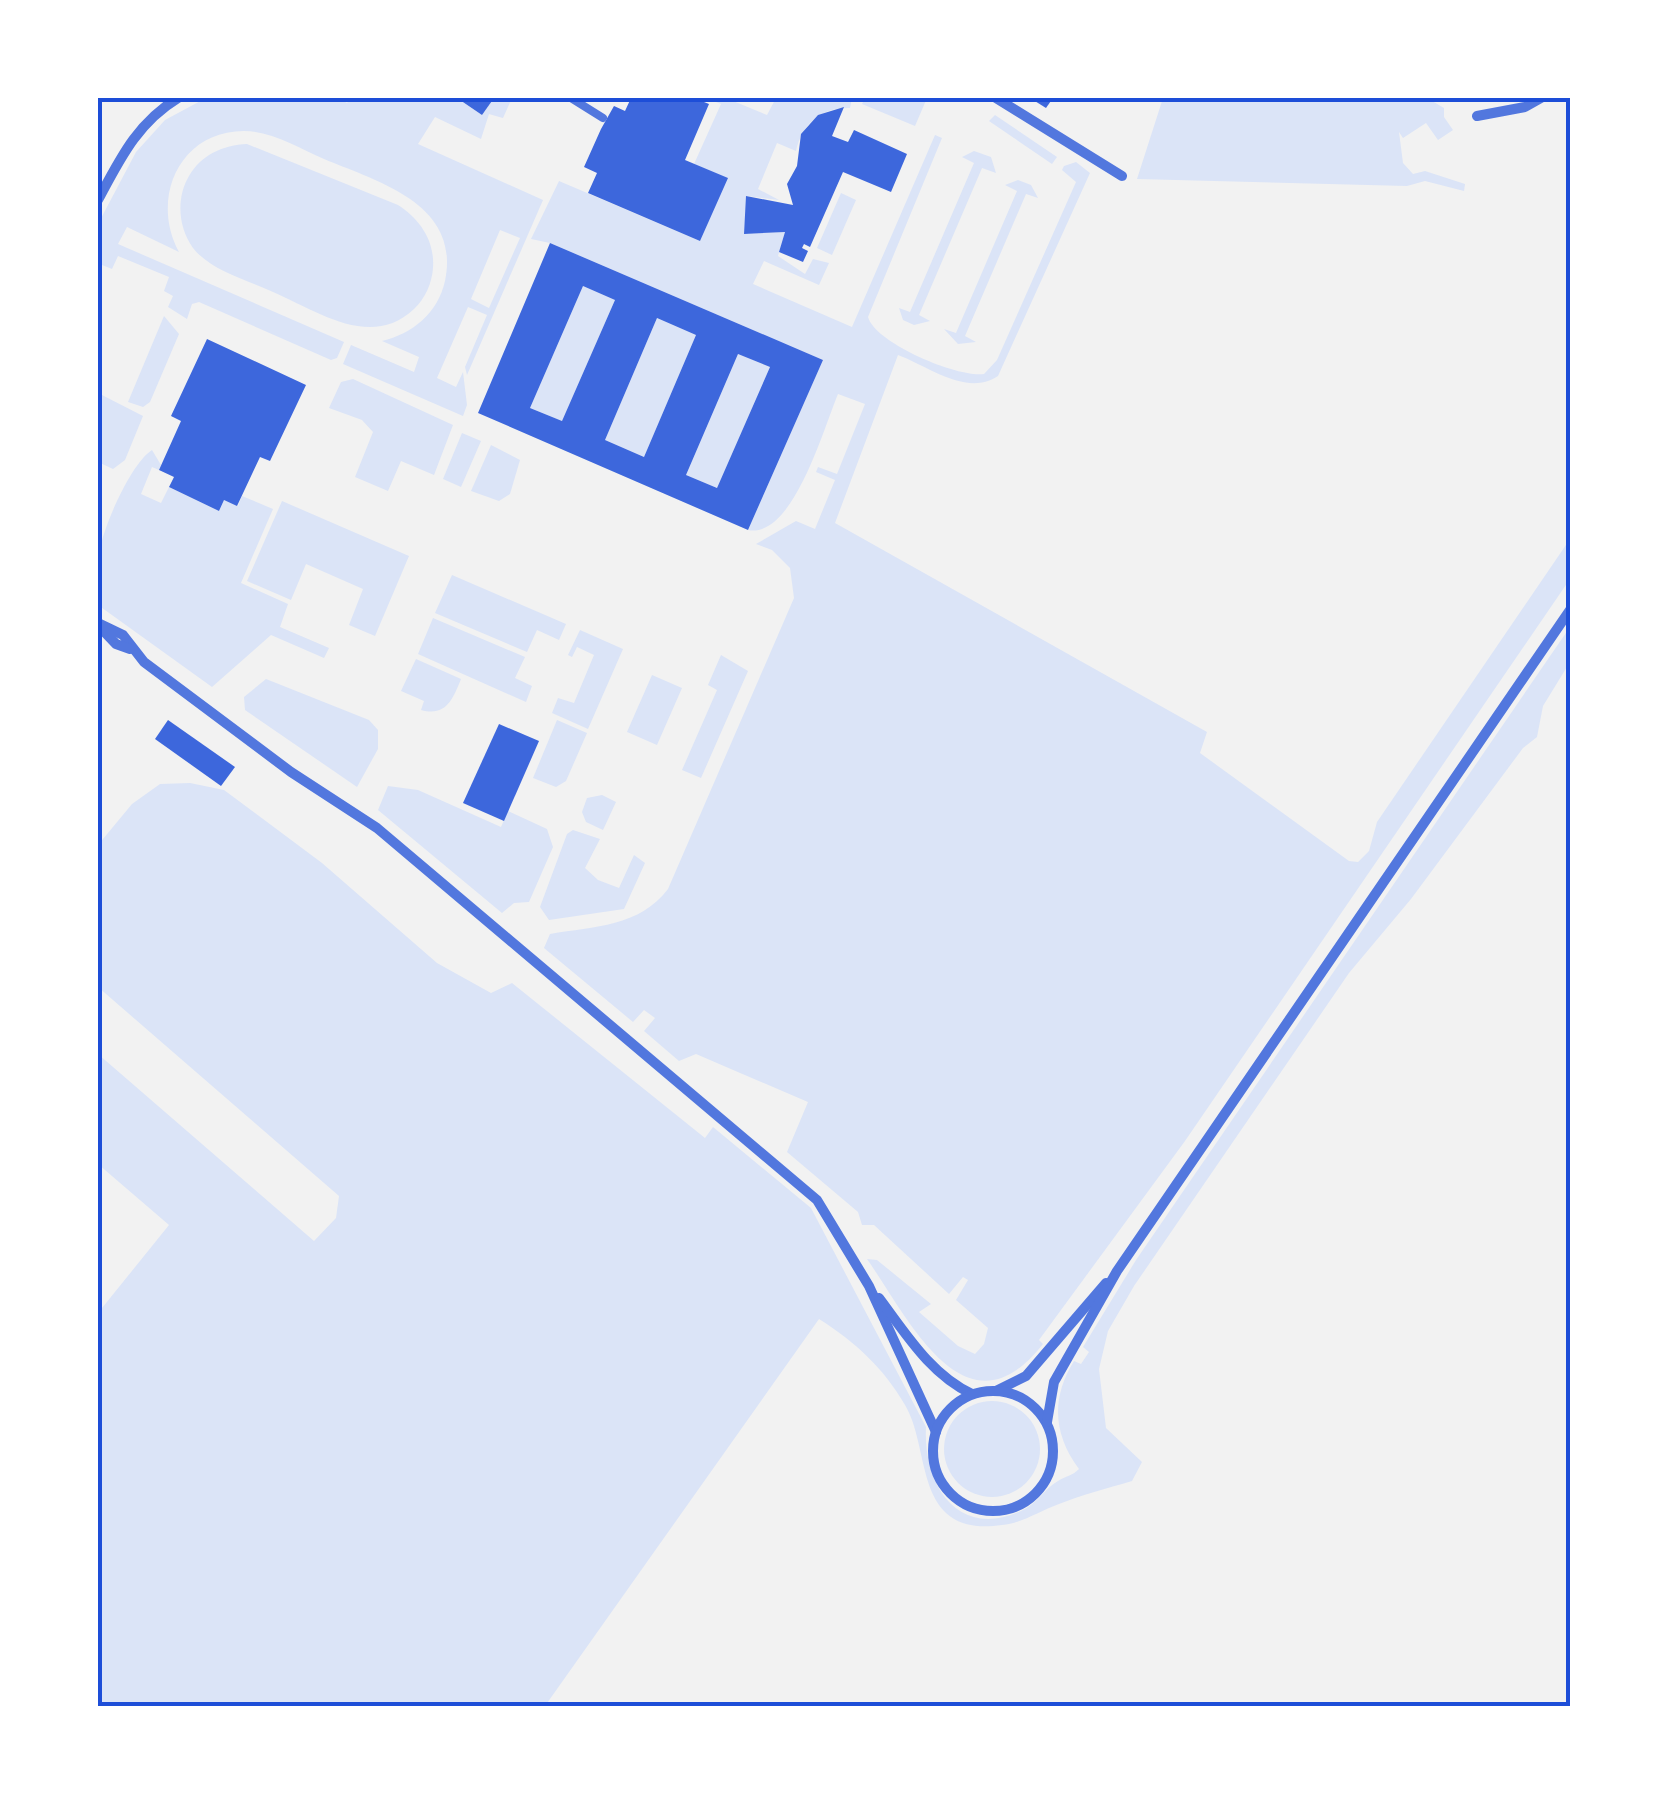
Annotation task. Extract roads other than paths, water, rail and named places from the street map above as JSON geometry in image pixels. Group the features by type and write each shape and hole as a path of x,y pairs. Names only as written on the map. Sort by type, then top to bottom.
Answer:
{"street":[{"path":"98,200 132,137 157,111 178,98"},
{"path":"572,98 604,118"},
{"path":"996,98 1122,176"},
{"path":"1476,116 1525,107 1541,98"},
{"path":"1046,1422 1054,1382 1117,1271 1570,610"},
{"path":"98,624 116,644 130,649 290,772 377,828 772,1160 828,1214 870,1286 936,1432"},
{"path":"996,1390 1025,1400 1046,1422 1054,1448 1046,1479 1022,1504 1004,1510 969,1506 942,1484 933,1449 936,1432 956,1403 1026,1376 1117,1271"},
{"path":"870,1286 927,1360 951,1385 972,1394"}]}
